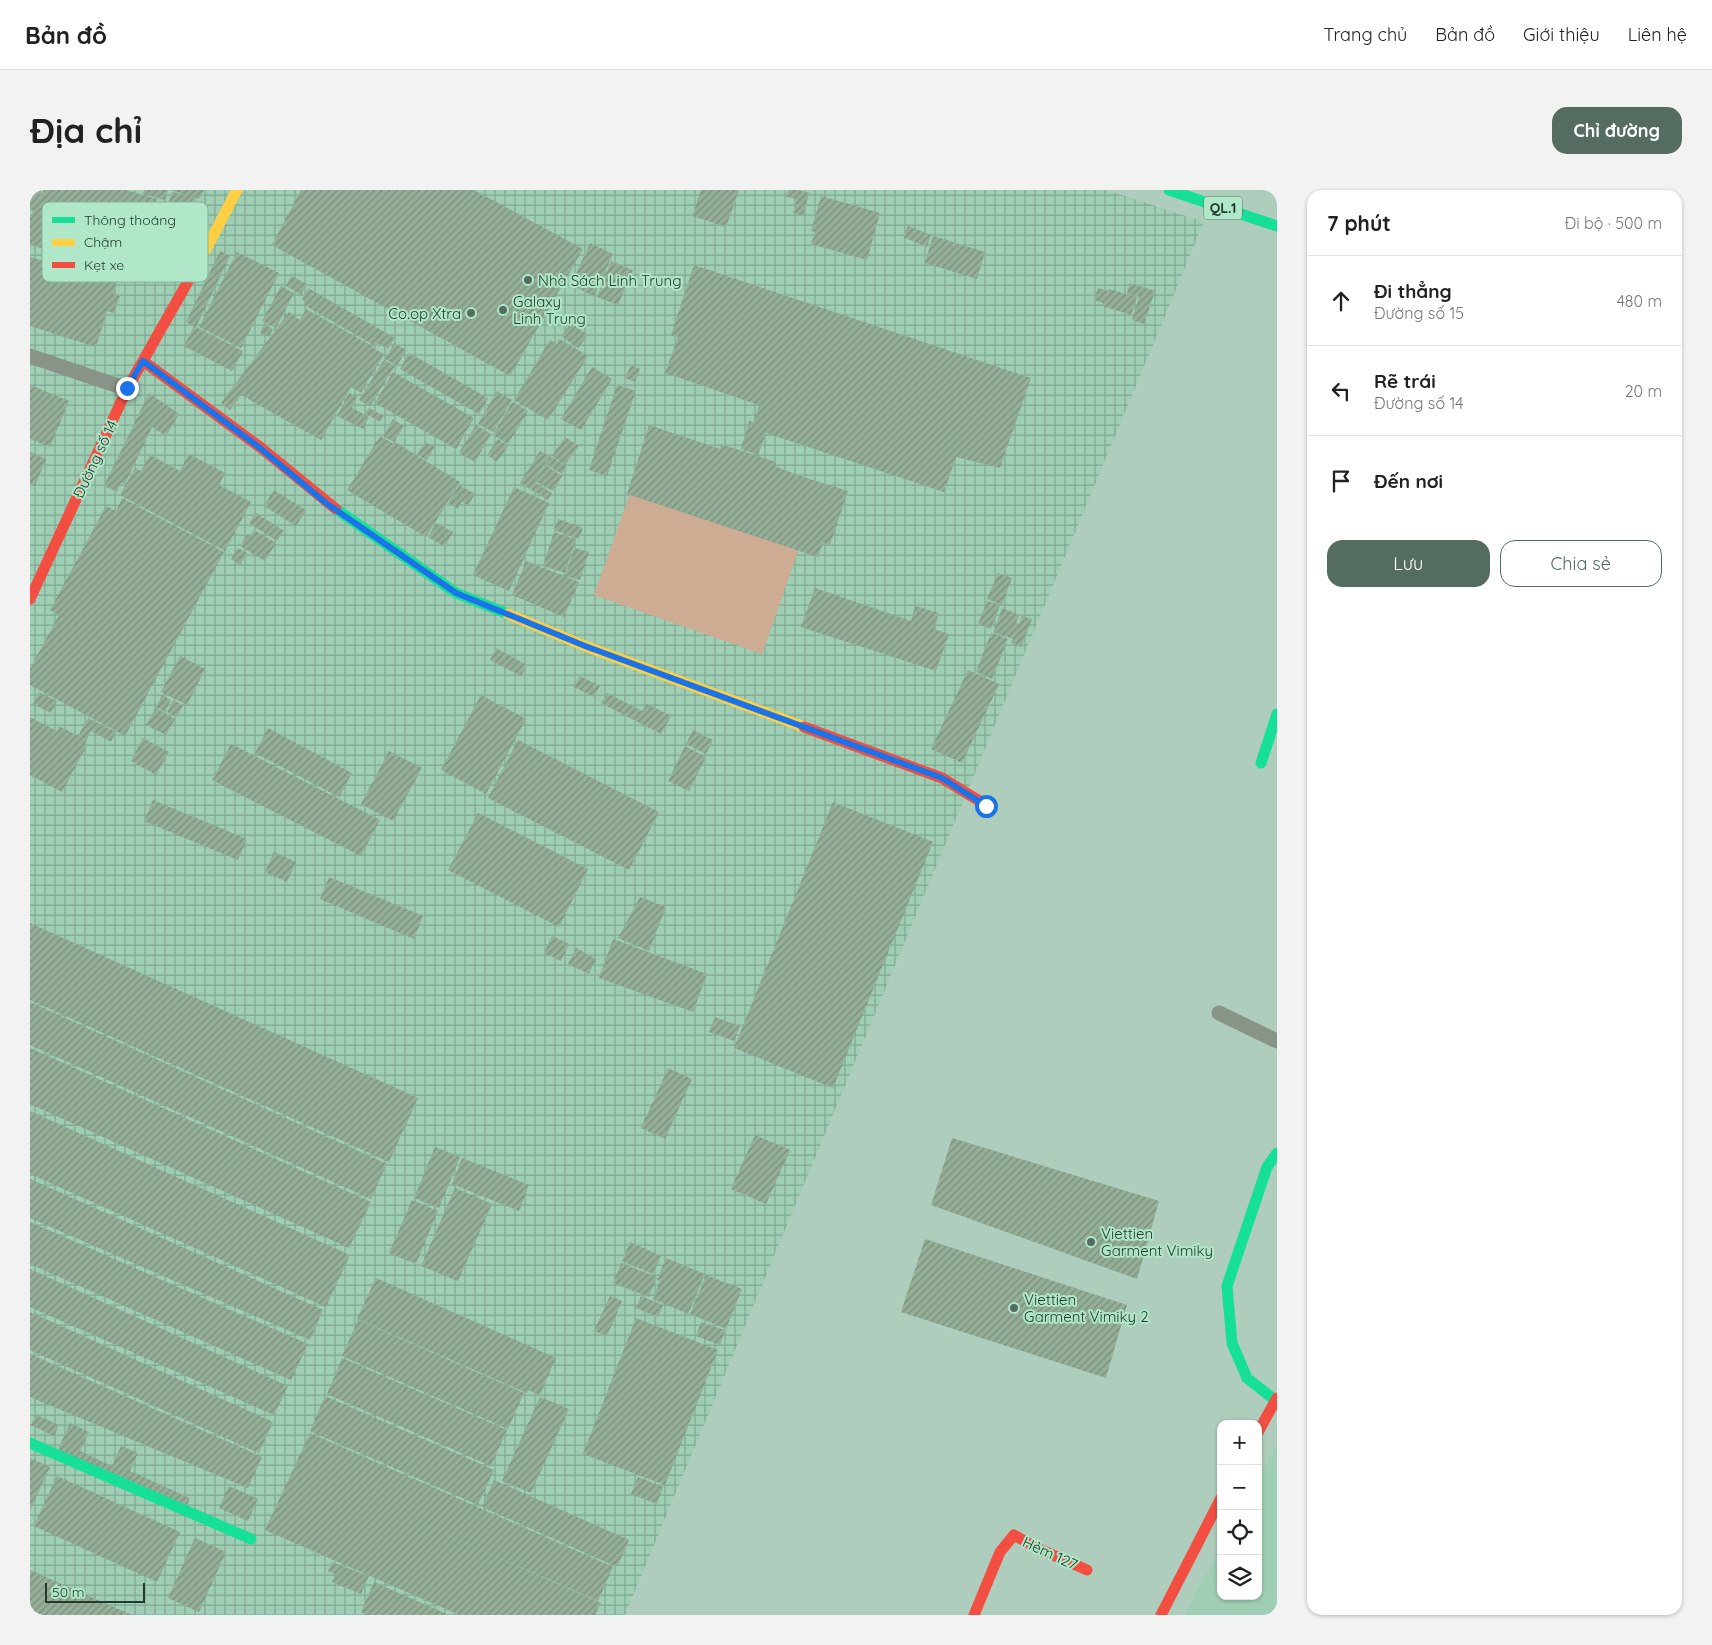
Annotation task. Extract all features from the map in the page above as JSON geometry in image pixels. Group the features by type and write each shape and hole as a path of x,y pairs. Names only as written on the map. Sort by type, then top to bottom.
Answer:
{"main road":[{"name":"Đường số 14","path":"208,245 237,190"},
{"name":"QL.1","path":"1170,190 1277,226"},
{"name":"Đường số 14","path":"30,598 127,388 189,282"},
{"path":"143,361 260,448 326,503 456,593 585,646 942,778 986,806"},
{"path":"1261,763 1277,714"},
{"path":"1262,1425 1276,1400 1247,1378 1243,1369 1232,1343 1227,1286 1267,1167 1277,1153"},
{"path":"30,1443 251,1539"},
{"path":"1161,1615 1217,1506"},
{"name":"Hẻm 127","path":"974,1615 1000,1552 1014,1535 1037,1548 1087,1570"}],"street":[{"path":"30,356 127,388"},
{"path":"1220,1013 1277,1041"}],"shaded area":[{"path":"30,190 1107,190 1204,222 625,1615 30,1615"},
{"path":"633,485 801,543 762,654 594,595"},
{"path":"1277,1443 1277,1615 1184,1615 1217,1554 1217,1600 1262,1600 1262,1471"}],"building":[{"path":"30,190 42,191 38,201 44,190 126,190 157,199 156,202 42,202 42,248 30,244 30,218 35,208 33,211 30,210"},
{"path":"144,190 168,190 165,200 143,194"},
{"path":"171,190 204,190 199,199 194,197 193,202 169,202 172,192 188,196"},
{"name":"Co.op Xtra","path":"301,190 474,190 583,249 510,376 272,245"},
{"path":"701,190 739,190 726,227 692,216"},
{"path":"788,190 799,190 809,193 803,216 793,213 797,199 786,197"},
{"path":"821,196 880,213 867,260 811,244 815,232 811,231"},
{"path":"908,226 931,235 927,247 903,237"},
{"path":"933,236 985,252 977,279 925,263"},
{"path":"590,243 613,254 594,296 571,285"},
{"path":"220,251 230,256 196,327 186,322 205,282 208,282 208,276"},
{"path":"237,252 279,273 241,348 199,327"},
{"path":"30,257 42,261 42,282 116,283 113,294 120,296 114,313 107,311 96,347 30,326"},
{"path":"611,261 633,270 618,305 597,297"},
{"path":"694,265 1031,378 1000,468 956,457 944,492 766,433 758,455 741,449 749,421 754,422 759,405 665,373 678,337 671,335"},
{"path":"291,276 307,284 301,295 286,286"},
{"path":"1130,283 1155,291 1144,324 1132,320 1139,297 1127,293"},
{"path":"281,286 294,293 276,328 262,321"},
{"path":"308,288 395,338 388,349 377,343 375,346 304,305 306,302 302,299"},
{"path":"1098,288 1137,297 1131,315 1102,306 1103,303 1094,300"},
{"path":"306,309 384,354 361,393 351,387 321,440 242,394 230,410 221,403 289,312 300,320"},
{"path":"571,323 588,335 578,348 561,336"},
{"path":"264,324 273,329 269,337 260,333"},
{"path":"194,326 243,351 232,371 184,346"},
{"path":"559,339 588,356 548,420 514,400 550,340 557,344"},
{"path":"394,343 406,350 397,366 385,359"},
{"path":"409,353 488,398 479,414 400,369"},
{"path":"384,360 395,366 370,406 359,400"},
{"path":"631,365 640,369 635,382 625,378"},
{"path":"592,367 612,379 581,430 561,419"},
{"path":"393,372 474,418 456,449 375,403"},
{"path":"30,385 69,401 50,447 30,439"},
{"path":"617,385 636,391 607,476 589,470"},
{"path":"497,391 512,400 493,432 478,424"},
{"path":"149,393 179,414 166,436 152,427 125,484 121,483 117,492 104,486"},
{"path":"349,393 357,397 352,408 369,417 363,429 337,416"},
{"path":"512,402 528,411 508,444 493,435"},
{"path":"369,408 384,416 380,422 365,413"},
{"path":"393,419 404,426 394,442 383,436"},
{"path":"476,425 491,434 475,462 459,453"},
{"path":"649,425 720,449 721,444 776,462 775,466 797,475 848,491 830,545 823,543 818,557 627,494"},
{"path":"380,436 394,444 395,442 460,482 426,537 347,490"},
{"path":"565,437 579,446 565,465 552,456"},
{"path":"498,439 508,446 497,462 487,455"},
{"path":"425,442 435,447 427,460 417,455"},
{"path":"540,451 549,456 534,482 552,493 548,500 520,483"},
{"path":"30,452 46,459 35,486 30,484"},
{"path":"189,454 225,473 219,485 251,502 225,551 120,495 135,468 141,471 150,455 180,471"},
{"path":"550,456 567,467 562,474 545,464"},
{"path":"545,465 562,476 553,491 535,481"},
{"path":"459,485 475,494 468,505 462,502 458,509 448,503"},
{"path":"514,487 549,503 509,591 473,575"},
{"path":"274,490 306,510 296,526 264,506"},
{"path":"122,498 224,552 125,736 30,685 30,669 59,615 50,610 106,506 116,511"},
{"path":"256,513 284,531 277,541 249,523"},
{"path":"558,519 583,528 579,539 554,530"},
{"path":"436,523 453,532 445,547 428,537"},
{"path":"254,530 276,543 265,561 240,546 247,535 250,536"},
{"path":"554,532 576,539 565,573 543,566"},
{"path":"238,548 247,553 240,565 231,559"},
{"path":"574,548 589,552 580,580 565,576"},
{"path":"526,561 579,582 564,617 512,595"},
{"path":"998,573 1012,578 1002,605 987,599"},
{"path":"815,588 911,621 915,606 939,613 934,629 949,634 936,671 801,627"},
{"path":"987,601 1000,605 991,629 978,624"},
{"path":"1002,608 1019,615 1016,623 1019,624 1022,616 1032,619 1021,647 1011,643 1013,639 994,632"},
{"path":"991,633 1008,639 992,679 976,672"},
{"path":"496,648 527,665 521,676 490,660"},
{"path":"180,656 205,669 187,705 161,692"},
{"path":"968,670 999,684 962,763 931,749"},
{"path":"580,676 600,686 594,697 574,687"},
{"path":"39,692 57,701 51,713 33,704"},
{"path":"607,693 642,711 647,704 671,716 661,734 601,703"},
{"path":"162,695 171,700 165,712 156,707"},
{"path":"481,695 526,719 486,794 441,770"},
{"path":"173,700 183,705 177,717 167,712"},
{"path":"156,708 175,719 166,735 146,725"},
{"path":"30,717 57,731 59,726 78,736 88,718 116,732 111,742 91,731 84,746 86,747 62,792 30,775"},
{"path":"268,728 352,773 339,797 255,753"},
{"path":"693,730 713,740 706,754 686,744"},
{"path":"143,738 169,752 156,775 131,761"},
{"path":"518,740 659,812 629,870 488,798"},
{"path":"231,744 380,820 361,856 212,780"},
{"path":"685,746 706,757 689,791 668,781"},
{"path":"389,751 422,768 393,821 361,804"},
{"path":"153,800 247,839 238,860 144,821"},
{"path":"833,802 933,842 833,1088 734,1048"},
{"path":"478,813 588,869 559,927 448,870"},
{"path":"274,852 296,862 287,882 265,872"},
{"path":"329,877 423,916 414,939 320,899"},
{"path":"640,897 666,907 649,951 618,938"},
{"path":"30,923 418,1098 389,1162 30,1000"},
{"path":"552,936 569,944 561,961 544,953"},
{"path":"613,939 707,974 693,1012 599,978"},
{"path":"576,948 596,959 589,974 568,964"},
{"path":"30,1002 387,1164 371,1199 30,1045"},
{"path":"715,1017 740,1026 734,1041 709,1032"},
{"path":"30,1048 371,1202 349,1248 30,1104"},
{"path":"668,1068 692,1079 665,1139 641,1128"},
{"path":"30,1111 350,1255 326,1307 30,1174"},
{"path":"755,1135 790,1150 766,1204 731,1189"},
{"name":"Viettien Garment Vimiky","path":"952,1138 1159,1201 1137,1279 931,1205"},
{"path":"435,1147 460,1157 439,1208 414,1198"},
{"path":"462,1158 529,1185 519,1211 452,1184"},
{"path":"30,1179 323,1310 310,1340 30,1218"},
{"path":"455,1188 492,1204 458,1281 421,1266"},
{"path":"412,1200 438,1211 416,1264 389,1253"},
{"path":"30,1222 308,1344 291,1380 30,1264"},
{"name":"Viettien Garment Vimiky 2","path":"925,1239 1127,1305 1106,1378 901,1312"},
{"path":"630,1242 661,1256 653,1274 622,1261"},
{"path":"666,1258 705,1274 688,1314 653,1299 660,1281 657,1280"},
{"path":"621,1263 657,1277 649,1297 613,1283"},
{"path":"30,1269 288,1386 274,1415 30,1307"},
{"path":"706,1275 742,1289 726,1329 690,1314"},
{"path":"376,1278 556,1358 540,1395 529,1390 527,1393 357,1319"},
{"path":"610,1296 622,1301 607,1336 594,1331"},
{"path":"641,1296 663,1305 658,1317 636,1308"},
{"path":"30,1312 273,1422 259,1453 30,1350"},
{"path":"636,1318 718,1350 665,1485 583,1454"},
{"path":"358,1320 524,1393 508,1429 342,1356"},
{"path":"701,1322 725,1330 720,1345 696,1336"},
{"path":"30,1354 262,1457 248,1488 30,1397"},
{"path":"342,1358 507,1430 491,1466 327,1394"},
{"path":"325,1396 494,1470 478,1505 310,1431"},
{"path":"540,1397 569,1409 531,1493 502,1481"},
{"path":"36,1415 59,1425 54,1436 31,1425"},
{"path":"70,1423 89,1432 80,1451 112,1466 121,1446 138,1453 130,1471 190,1498 185,1511 56,1454"},
{"path":"310,1433 613,1567 598,1601 386,1508 601,1603 595,1615 459,1615 265,1530"},
{"path":"30,1458 50,1467 30,1510"},
{"path":"57,1476 180,1532 157,1582 34,1526"},
{"path":"638,1477 663,1487 657,1504 631,1494"},
{"path":"494,1480 629,1540 617,1567 482,1507"},
{"path":"229,1486 258,1499 248,1521 219,1508"},
{"path":"195,1538 226,1552 199,1612 168,1598"},
{"path":"332,1562 369,1576 361,1594 332,1582 335,1574 328,1571"},
{"path":"30,1570 132,1615 30,1615"},
{"path":"374,1582 449,1615 367,1615 361,1612"}],"traffic: fast":[{"path":"1169,190 1277,226"},
{"path":"336,509 456,593 508,614"},
{"path":"1261,763 1277,714"},
{"path":"1276,1401 1247,1378 1232,1343 1227,1286 1267,1167 1277,1153"},
{"path":"30,1443 251,1539"}],"traffic: slow":[{"path":"208,245 237,190"},
{"path":"508,614 585,646 804,727"}],"traffic: jam":[{"path":"30,599 127,389 188,282"},
{"path":"143,361 260,447 336,509"},
{"path":"804,727 942,778 986,805"},
{"path":"1262,1425 1277,1398"},
{"path":"1161,1615 1217,1506"},
{"path":"974,1615 1000,1552 1014,1535 1037,1548 1087,1570"}],"place":[{"name":"Nhà Sách Linh Trung","path":"528,280"},
{"name":"Galaxy Linh Trung","path":"503,310"},
{"name":"Co.op Xtra","path":"471,313"},
{"name":"Viettien Garment Vimiky","path":"1091,1242"},
{"name":"Viettien Garment Vimiky 2","path":"1014,1308"}],"route":[{"path":"127,388 143,361 260,448 326,503 456,593 585,646 942,778 986,806"}]}
